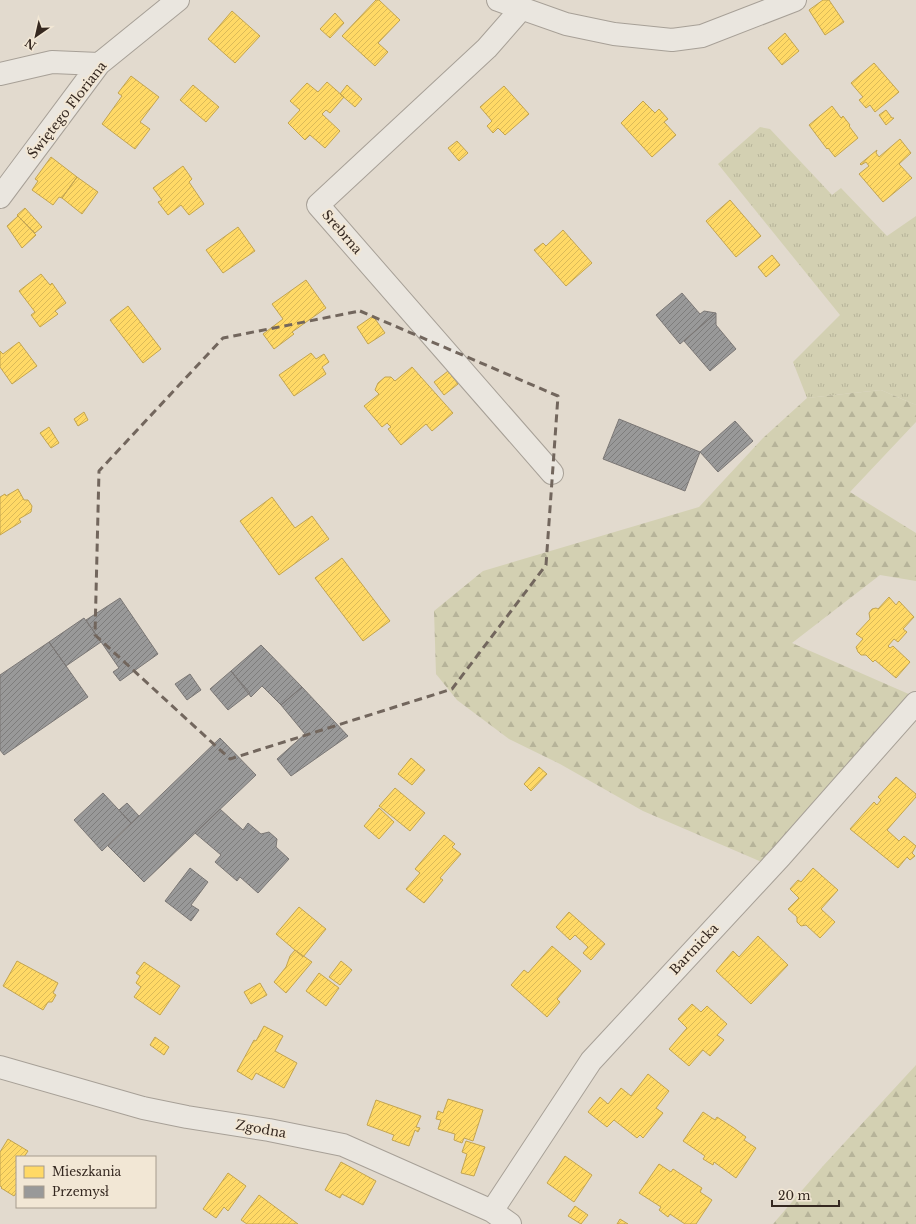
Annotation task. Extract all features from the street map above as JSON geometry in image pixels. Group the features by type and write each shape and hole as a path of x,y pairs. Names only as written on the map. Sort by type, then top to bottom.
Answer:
{"street":[{"name":"Świętego Floriana","path":"0,197 99,64 178,0"},
{"path":"498,0 566,24 614,34 672,40 702,36 795,0"},
{"name":"Srebrna","path":"522,8 487,48 318,205 552,473"},
{"path":"0,74 52,62 99,64"},
{"name":"Bartnicka","path":"492,1210 591,1061 781,856 916,702"},
{"name":"Zgodna","path":"0,1067 143,1108 269,1130 343,1145 492,1210 510,1224"}],"highlighted area":[{"path":"360,311 558,396 546,565 452,689 230,759 95,635 99,471 223,338"}],"green space":[{"path":"760,127 770,129 832,195 841,188 887,236 916,216 916,405 881,390 807,398 793,362 840,315 718,164"},
{"path":"881,390 916,405 916,422 850,492 916,533 916,581 880,575 792,643 911,695 764,863 643,811 560,764 509,739 457,700 436,674 434,611 483,571 699,507 763,438 807,398"},
{"path":"916,1065 916,1224 773,1224 823,1166"}],"building: Mieszkania":[{"path":"376,0 379,0 400,20 378,43 388,52 375,66 342,36"},
{"path":"823,0 829,0 844,22 825,35 809,10"},
{"path":"232,11 260,36 235,63 208,39"},
{"path":"335,13 344,23 330,38 320,29"},
{"path":"785,33 799,51 782,65 768,48"},
{"path":"874,63 899,92 875,112 870,105 866,108 859,100 863,97 851,83"},
{"path":"131,76 159,97 140,122 150,129 135,149 102,124 122,96 118,93"},
{"path":"327,82 344,97 330,113 326,110 322,114 340,131 325,148 310,135 305,140 288,123 300,110 290,101 307,83 318,92"},
{"path":"193,85 219,107 206,122 180,100"},
{"path":"347,85 362,99 355,107 340,94"},
{"path":"504,86 529,114 505,135 498,128 493,133 487,126 492,121 480,107"},
{"path":"643,101 655,113 659,109 668,119 664,122 676,135 652,157 621,123"},
{"path":"832,106 841,118 843,116 858,138 835,157 809,125"},
{"path":"886,110 892,118 894,118 886,125 879,115"},
{"path":"900,139 911,153 899,164 912,178 883,202 859,174 869,166 866,162 861,165 860,164 877,150 876,153 879,157"},
{"path":"457,141 468,153 459,161 448,148"},
{"path":"51,157 77,177 62,198 59,197 53,205 32,190 38,181 35,179"},
{"path":"183,166 192,179 189,182 204,204 189,215 181,205 168,215 158,202 162,200 153,188"},
{"path":"77,177 98,192 82,214 62,198"},
{"path":"730,200 761,236 736,257 706,221"},
{"path":"25,208 42,227 35,233 17,215"},
{"path":"18,216 36,235 22,248 7,226"},
{"path":"238,227 255,251 223,273 206,250"},
{"path":"563,230 592,263 566,286 534,250 543,243 546,246"},
{"path":"772,255 780,265 766,277 758,267"},
{"path":"41,274 50,285 52,283 66,303 55,311 58,314 40,327 31,315 35,312 19,291"},
{"path":"306,280 326,308 292,332 294,334 274,349 263,334 283,319 272,304"},
{"path":"128,306 161,349 143,363 110,320"},
{"path":"373,316 385,333 368,344 357,327"},
{"path":"19,342 37,366 12,384 0,367 0,351 3,354"},
{"path":"311,353 316,359 324,354 329,362 322,367 326,374 294,396 279,375"},
{"path":"412,367 453,413 432,431 426,424 401,445 388,429 391,427 387,423 382,427 364,406 379,394 375,390 378,383 385,377 391,377 395,381"},
{"path":"448,371 458,384 444,395 434,382"},
{"path":"84,412 88,420 78,426 74,419"},
{"path":"49,427 59,443 51,448 40,433"},
{"path":"18,489 24,500 28,500 32,506 31,512 19,519 21,522 0,535 0,497 5,494 6,496"},
{"path":"272,497 295,528 312,516 329,539 279,575 240,521"},
{"path":"342,558 390,621 363,641 315,578"},
{"path":"889,597 896,605 899,601 914,617 903,629 907,632 898,642 894,639 888,646 890,648 893,646 910,662 896,678 875,660 873,662 866,655 861,655 856,647 863,639 856,634 870,619 869,613 872,609 878,609"},
{"path":"411,758 425,770 412,785 398,774"},
{"path":"539,767 547,774 531,791 524,784"},
{"path":"896,777 916,794 916,797 887,830 899,841 904,836 916,846 912,853 915,856 910,860 907,857 898,868 850,829 874,802 877,805 881,800 878,797"},
{"path":"395,788 425,813 410,831 379,806"},
{"path":"379,808 394,822 379,839 364,826"},
{"path":"444,835 455,844 452,847 461,854 440,878 443,880 424,903 406,889 420,873 415,869"},
{"path":"813,868 838,890 821,909 835,922 820,938 806,925 801,926 797,922 797,917 788,909 799,898 790,889 798,880 801,882"},
{"path":"299,907 326,929 303,957 276,934"},
{"path":"569,912 605,944 591,960 583,953 588,947 575,935 570,940 556,927"},
{"path":"758,936 788,965 751,1004 716,971 733,951 739,957"},
{"path":"552,946 581,971 557,999 560,1002 547,1017 511,985 524,970 528,973"},
{"path":"295,950 312,962 286,993 274,982 286,967 290,956"},
{"path":"17,961 58,983 53,993 56,995 52,1002 48,1002 43,1010 3,986"},
{"path":"341,961 352,970 340,985 329,977"},
{"path":"144,962 180,986 160,1015 134,997 141,987 136,983 140,976 136,973"},
{"path":"319,973 339,988 326,1006 306,991"},
{"path":"260,983 267,995 251,1004 244,992"},
{"path":"692,1004 701,1012 707,1006 727,1024 717,1035 724,1040 710,1056 703,1050 689,1066 669,1049 687,1028 678,1019"},
{"path":"264,1026 283,1036 275,1051 297,1063 284,1088 256,1073 252,1080 237,1071 254,1040 256,1041"},
{"path":"155,1037 169,1047 164,1055 150,1045"},
{"path":"648,1074 669,1091 656,1108 663,1113 643,1138 640,1135 637,1138 614,1120 607,1127 588,1112 600,1097 608,1104 621,1088 631,1096"},
{"path":"448,1099 483,1110 473,1141 464,1138 462,1143 454,1140 455,1134 438,1129 441,1120 436,1119 438,1111 443,1113"},
{"path":"376,1100 421,1116 416,1127 420,1128 418,1132 415,1130 409,1146 392,1140 394,1135 367,1125"},
{"path":"703,1112 715,1120 717,1117 734,1128 746,1137 744,1140 756,1148 736,1178 714,1162 713,1165 703,1159 705,1156 683,1141"},
{"path":"8,1139 28,1151 25,1156 16,1156 16,1193 14,1196 0,1186 0,1152"},
{"path":"466,1141 485,1147 474,1176 461,1173 467,1154 462,1152"},
{"path":"565,1156 592,1175 574,1202 547,1183"},
{"path":"341,1162 376,1181 363,1205 342,1194 340,1198 325,1190"},
{"path":"659,1164 671,1172 673,1169 702,1188 700,1192 712,1200 696,1224 685,1224 670,1214 668,1217 659,1210 661,1207 639,1193"},
{"path":"228,1173 246,1186 228,1211 224,1207 216,1218 203,1209"},
{"path":"259,1195 298,1224 247,1224 241,1220"},
{"path":"575,1206 588,1215 581,1224 568,1216"},
{"path":"620,1219 628,1224 617,1224"}],"building: Przemysł":[{"path":"682,293 700,314 704,311 716,313 680,344 656,315"},
{"path":"716,313 716,325 736,349 710,371 684,341"},
{"path":"619,419 700,452 685,491 603,459"},
{"path":"735,421 753,441 718,472 700,452"},
{"path":"120,598 158,654 120,681 113,672 119,668 86,620"},
{"path":"84,618 101,642 66,666 49,642"},
{"path":"49,642 88,697 4,755 0,750 0,675"},
{"path":"261,645 302,687 281,705 262,686 251,697 231,671"},
{"path":"231,671 250,693 228,710 210,689"},
{"path":"190,674 201,690 187,700 175,684"},
{"path":"302,687 348,736 291,776 277,759 305,734 281,705"},
{"path":"220,738 256,775 144,882 108,846"},
{"path":"103,793 131,823 102,851 74,820"},
{"path":"127,803 139,816 131,823 119,810"},
{"path":"220,809 243,830 248,823 261,834 269,832 277,839 276,847 289,859 258,893 240,877 237,881 215,862 221,855 195,833"},
{"path":"190,868 208,882 191,905 199,910 191,921 165,901"}]}
